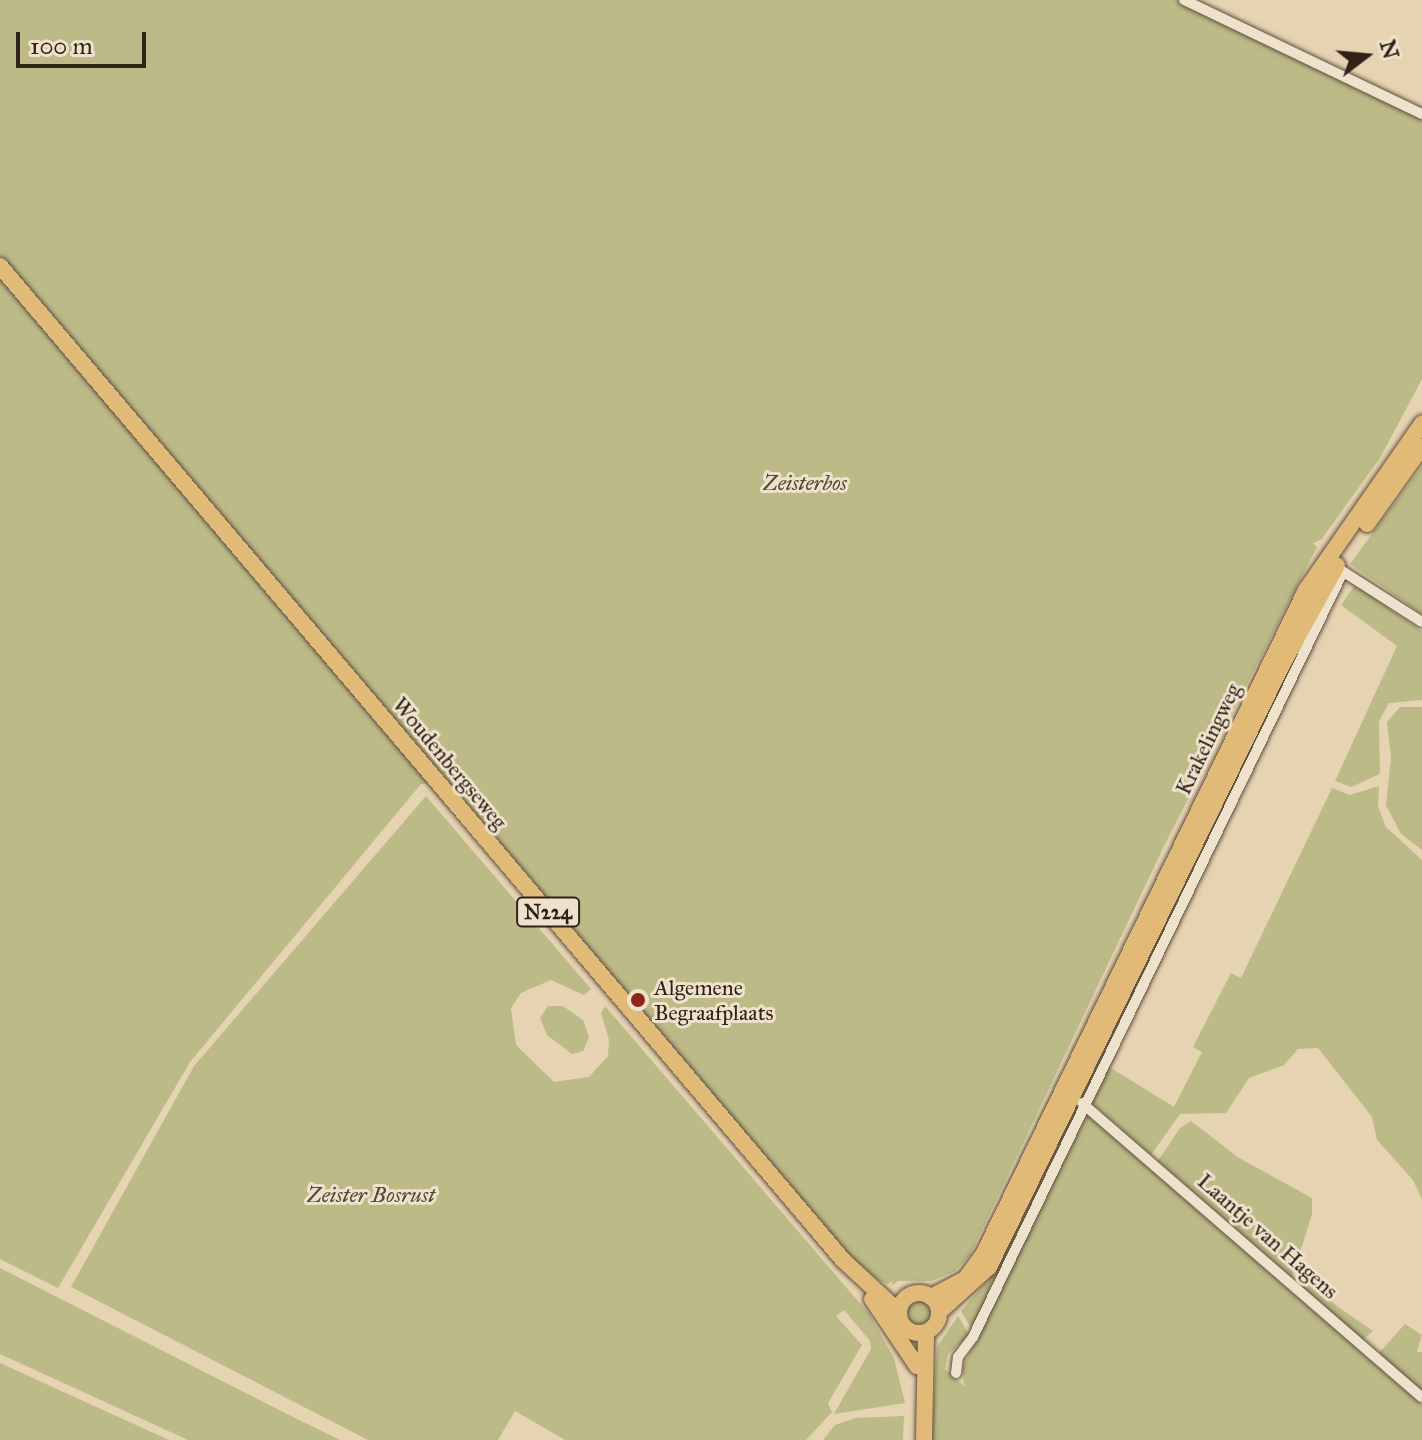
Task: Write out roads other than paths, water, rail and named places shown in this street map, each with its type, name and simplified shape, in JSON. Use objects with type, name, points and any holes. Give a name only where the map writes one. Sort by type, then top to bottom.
[{"type":"main road","name":"Woudenbergseweg","points":[[0,266],[850,1266],[899,1312]]},
{"type":"main road","name":"Krakelingweg","points":[[935,1305],[974,1285],[989,1267],[1075,1098],[1281,667],[1336,565],[1422,424]]},
{"type":"main road","name":"Krakelingweg","points":[[1336,565],[1422,447]]},
{"type":"main road","name":"Krakelingweg","points":[[935,1305],[975,1267],[1075,1098]]},
{"type":"main road","name":"N224","points":[[850,1266],[921,1365]]},
{"type":"main road","name":"Woudenbergseweg","points":[[870,1283],[908,1296]]},
{"type":"main road","points":[[921,1365],[974,1285]]},
{"type":"main road","name":"N224","points":[[908,1296],[935,1305]]},
{"type":"main road","points":[[899,1312],[908,1296]]},
{"type":"main road","points":[[922,1440],[919,1333],[935,1305]]},
{"type":"main road","name":"N224","points":[[899,1312],[919,1333]]},
{"type":"street","points":[[1184,0],[1422,114]]},
{"type":"street","points":[[1336,565],[1422,622]]},
{"type":"street","name":"Krakelingweg","points":[[956,1373],[958,1357],[973,1337],[1075,1098]]},
{"type":"street","name":"Laantje van Hagens","points":[[1075,1098],[1422,1397]]},
{"type":"place","name":"Algemene Begraafplaats","points":[[638,1000]]},
{"type":"park label","name":"Zeisterbos","points":[[805,483]]},
{"type":"park label","name":"Zeister Bosrust","points":[[371,1195]]}]
